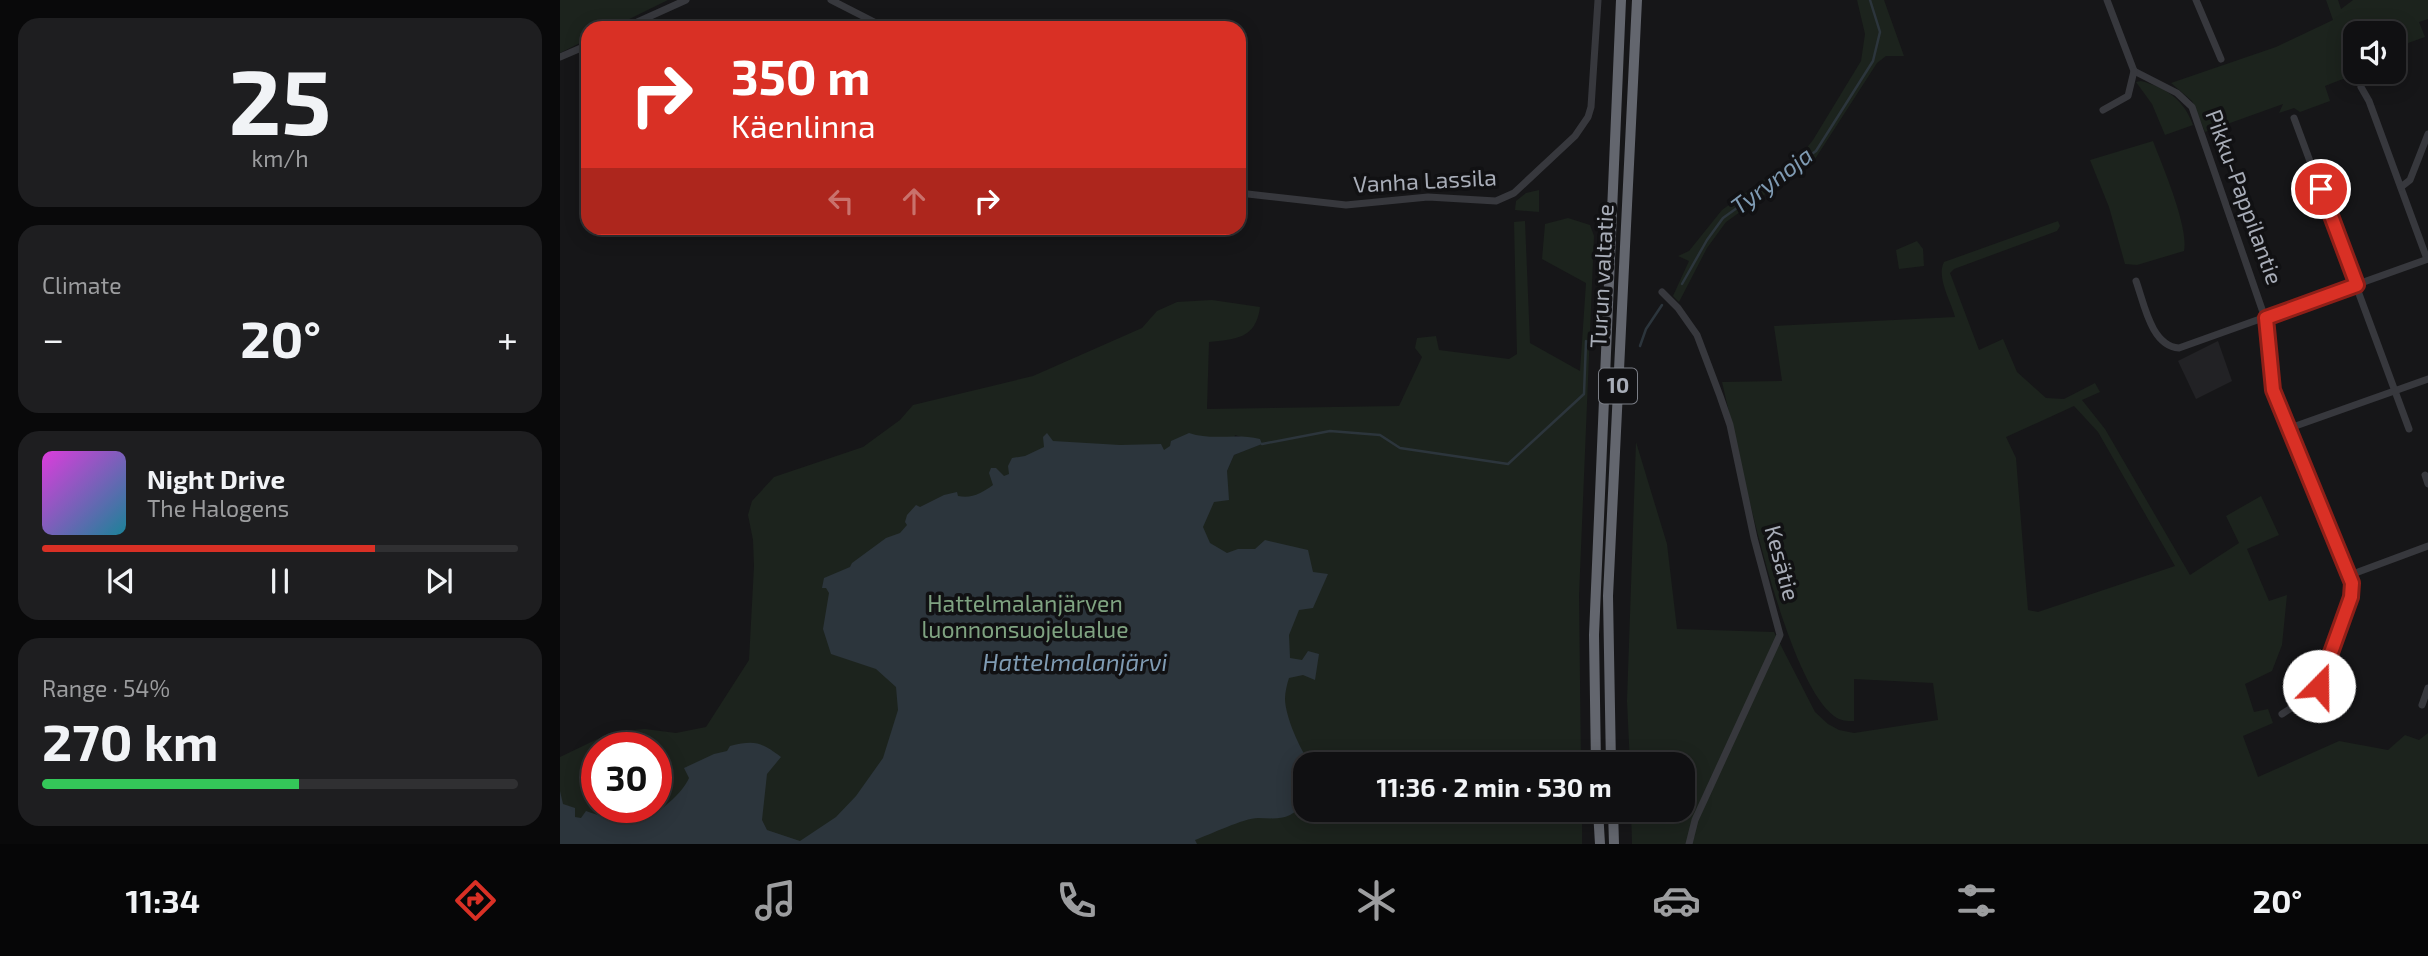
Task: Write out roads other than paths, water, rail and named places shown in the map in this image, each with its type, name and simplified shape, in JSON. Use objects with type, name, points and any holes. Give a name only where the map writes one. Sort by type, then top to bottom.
[{"type":"highway","name":"Turun valtatie","points":[[1596,752],[1595,608],[1621,0]]},
{"type":"highway","name":"Turun valtatie","points":[[1611,752],[1608,596],[1637,0]]},
{"type":"highway","points":[[1599,822],[1600,844]]},
{"type":"highway","points":[[1613,822],[1614,844]]},
{"type":"street","points":[[640,21],[686,0]]},
{"type":"street","points":[[831,0],[872,21]]},
{"type":"street","name":"Vanha Lassila","points":[[1246,194],[1346,205],[1428,197],[1487,201],[1506,197],[1525,184],[1575,136],[1588,117],[1591,107],[1598,0]]},
{"type":"street","points":[[2103,110],[2128,96],[2134,71],[2107,0]]},
{"type":"street","points":[[2196,0],[2221,59]]},
{"type":"street","points":[[560,57],[581,48]]},
{"type":"street","name":"Pikku-Pappilantie","points":[[2134,71],[2177,93],[2192,107],[2266,318],[2273,390],[2350,575]]},
{"type":"street","points":[[2136,281],[2160,340],[2170,347],[2189,345],[2427,259],[2361,87]]},
{"type":"street","points":[[2294,118],[2409,429]]},
{"type":"street","points":[[2401,187],[2410,180],[2428,134]]},
{"type":"street","name":"Kesätie","points":[[1662,292],[1678,308],[1697,335],[1730,425],[1754,538],[1780,635],[1695,820],[1689,844]]},
{"type":"street","points":[[2287,429],[2428,379]]},
{"type":"street","points":[[2425,475],[2428,484]]},
{"type":"street","points":[[2282,714],[2310,696],[2319,686],[2351,597],[2350,575],[2428,546]]},
{"type":"street","points":[[2422,705],[2428,688]]},
{"type":"water","name":"Hattelmalanjärvi","points":[[1047,433],[1053,441],[1120,445],[1161,444],[1164,450],[1170,446],[1171,441],[1189,433],[1260,439],[1262,444],[1234,455],[1227,471],[1229,500],[1214,502],[1203,527],[1210,543],[1227,553],[1238,549],[1255,549],[1265,540],[1308,550],[1313,572],[1328,574],[1313,608],[1299,610],[1289,635],[1290,658],[1302,660],[1308,651],[1319,654],[1315,680],[1303,675],[1289,678],[1285,694],[1294,734],[1303,752],[1293,752],[1293,813],[1282,818],[1252,819],[1236,824],[1195,840],[1197,844],[560,844],[560,791],[563,804],[575,808],[575,817],[581,818],[581,823],[672,823],[672,799],[689,778],[684,768],[727,751],[730,746],[746,743],[763,745],[781,757],[767,774],[762,820],[767,830],[800,841],[836,817],[856,796],[883,758],[898,710],[896,687],[876,669],[831,654],[823,629],[829,593],[826,588],[822,588],[824,578],[850,567],[886,538],[900,533],[907,525],[907,515],[916,505],[920,507],[944,495],[957,492],[958,496],[972,496],[989,488],[993,485],[989,473],[991,468],[996,468],[1004,476],[1009,474],[1008,466],[1012,458],[1025,456],[1044,447],[1043,437]]},
{"type":"waterway","name":"Tyrynoja","points":[[1682,284],[1723,218],[1816,151],[1873,61],[1880,32],[1870,0]]},
{"type":"waterway","points":[[1640,346],[1646,329],[1662,305]]},
{"type":"waterway","name":"Tyrynoja","points":[[1262,444],[1330,431],[1380,435],[1400,448],[1508,464],[1584,394],[1586,341],[1588,342]]},
{"type":"park label","name":"Hattelmalanjärven luonnonsuojelualue","points":[[1025,617]]}]
